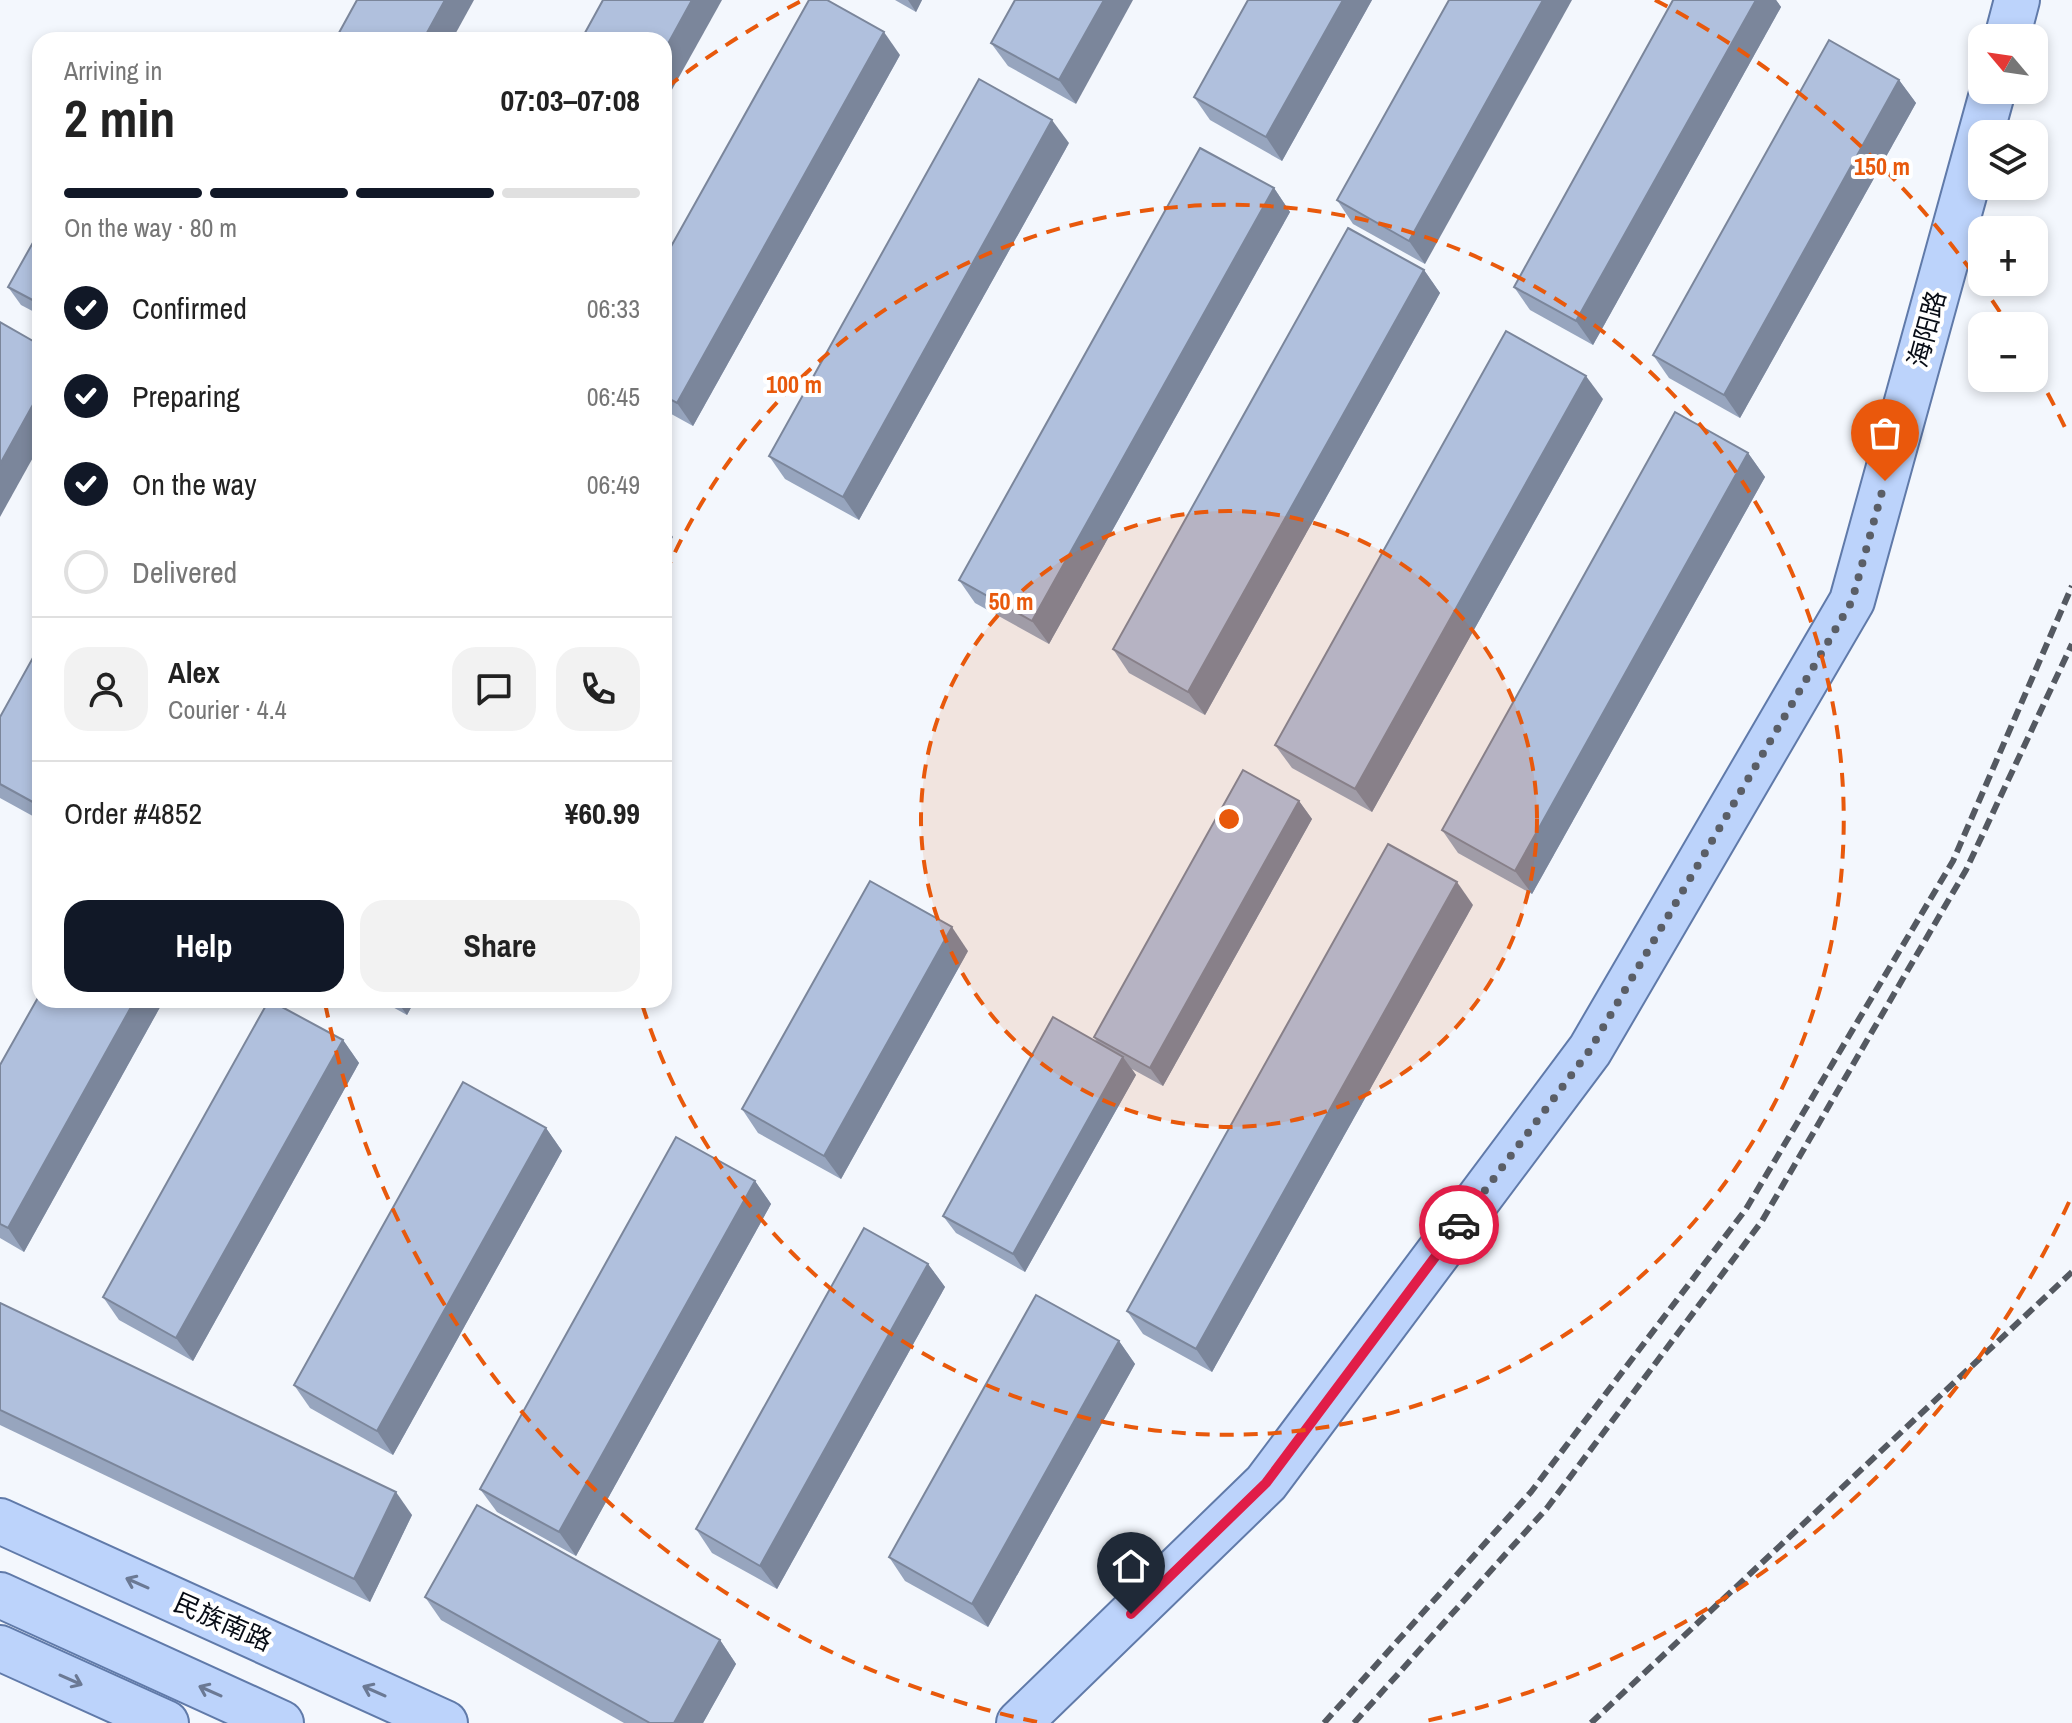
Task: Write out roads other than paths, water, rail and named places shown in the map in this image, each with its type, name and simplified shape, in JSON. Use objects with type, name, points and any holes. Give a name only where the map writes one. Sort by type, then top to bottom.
[{"type":"main road","points":[[2011,24],[2017,0]]},
{"type":"main road","name":"海阳路","points":[[1019,1723],[1266,1483],[1590,1050],[1852,601],[1989,104]]},
{"type":"main road","name":"民族南路","points":[[0,1521],[445,1723]]},
{"type":"main road","points":[[0,1595],[281,1723]]},
{"type":"main road","points":[[0,1648],[166,1723]]},
{"type":"railway","points":[[1324,1723],[1531,1492],[1746,1209],[1953,861],[2072,586]]},
{"type":"railway","points":[[1354,1723],[1547,1508],[1762,1221],[1966,870],[2072,644]]},
{"type":"railway","points":[[1591,1723],[2072,1272]]}]
